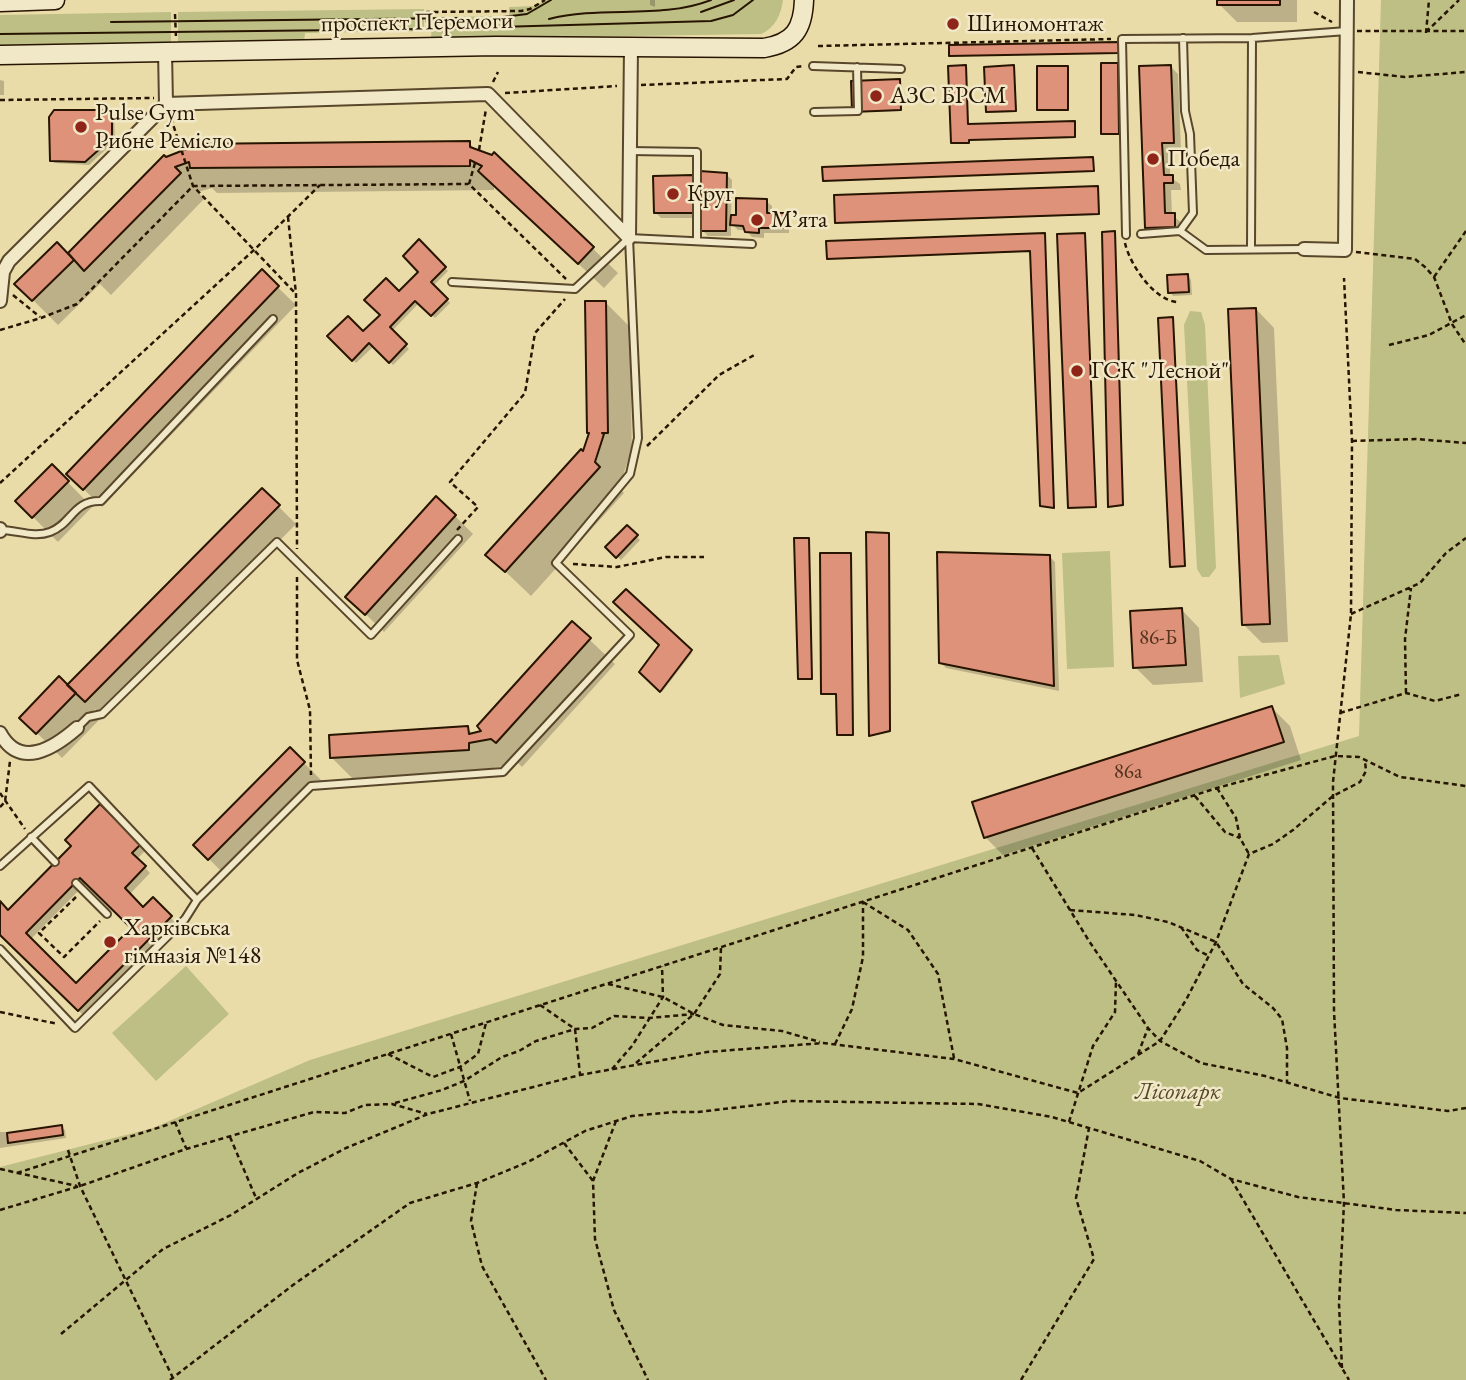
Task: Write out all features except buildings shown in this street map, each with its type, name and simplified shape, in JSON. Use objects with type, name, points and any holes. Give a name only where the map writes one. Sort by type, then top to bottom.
[{"type":"main road","points":[[0,2],[55,0]]},
{"type":"main road","name":"проспект Перемоги","points":[[0,55],[170,48],[764,48],[777,46],[799,30],[804,18],[804,0]]},
{"type":"street","points":[[1304,249],[1345,250],[1347,0]]},
{"type":"street","points":[[629,238],[631,47]]},
{"type":"street","points":[[0,301],[3,272],[9,261],[167,101],[170,48]]},
{"type":"street","points":[[167,101],[488,94],[629,238]]},
{"type":"street","points":[[0,733],[12,749],[30,754],[48,749],[77,727]]},
{"type":"lane","points":[[1126,235],[1122,39],[1252,38],[1346,31]]},
{"type":"lane","points":[[1180,232],[1193,213],[1190,134],[1185,111],[1183,38]]},
{"type":"lane","points":[[1251,248],[1252,38]]},
{"type":"lane","points":[[813,66],[901,69]]},
{"type":"lane","points":[[814,112],[858,111],[857,67]]},
{"type":"lane","points":[[629,150],[696,152],[696,241]]},
{"type":"lane","points":[[1141,234],[1180,232],[1206,250],[1304,249]]},
{"type":"lane","points":[[0,949],[75,1028],[185,919],[197,900],[311,786],[503,772],[630,635],[556,563],[630,474],[638,438],[629,238]]},
{"type":"lane","points":[[452,282],[575,289],[629,238],[752,244]]},
{"type":"lane","points":[[0,530],[38,535],[52,531],[61,526],[79,507],[89,501],[101,501],[273,319]]},
{"type":"lane","points":[[77,727],[88,717],[102,714],[277,542],[371,635],[458,539]]},
{"type":"lane","points":[[0,866],[89,786],[197,900]]},
{"type":"lane","points":[[31,837],[55,862]]},
{"type":"lane","points":[[76,883],[107,914]]},
{"type":"path","points":[[427,39],[427,12],[521,11],[545,0]]},
{"type":"path","points":[[1426,33],[1430,0]]},
{"type":"path","points":[[1426,33],[1459,0]]},
{"type":"path","points":[[170,48],[175,14]]},
{"type":"path","points":[[1346,31],[1466,31]]},
{"type":"path","points":[[818,46],[1122,39]]},
{"type":"path","points":[[479,150],[488,94],[787,79],[796,67],[813,66]]},
{"type":"path","points":[[1348,71],[1405,77],[1466,72]]},
{"type":"path","points":[[0,100],[167,101],[193,186],[296,294]]},
{"type":"path","points":[[469,184],[475,163]]},
{"type":"path","points":[[0,330],[77,304],[193,186],[469,184],[575,289],[534,333],[525,393],[450,482],[478,507],[450,538]]},
{"type":"path","points":[[0,484],[255,249],[320,185]]},
{"type":"path","points":[[288,217],[296,294],[297,660],[310,710],[311,786]]},
{"type":"path","points":[[1434,277],[1466,231]]},
{"type":"path","points":[[1126,235],[1128,257],[1138,274],[1167,301],[1177,302]]},
{"type":"path","points":[[1366,254],[1415,259],[1434,277],[1452,324],[1466,345]]},
{"type":"path","points":[[1342,1368],[1339,1304],[1344,1203],[1334,1011],[1333,796],[1351,614],[1352,441],[1345,278]]},
{"type":"path","points":[[2,286],[41,318]]},
{"type":"path","points":[[1389,345],[1429,335],[1466,316]]},
{"type":"path","points":[[632,461],[719,375],[756,354]]},
{"type":"path","points":[[1352,441],[1416,439],[1466,443]]},
{"type":"path","points":[[1351,614],[1420,583],[1446,553],[1466,538]]},
{"type":"path","points":[[556,563],[617,567],[666,557],[704,557]]},
{"type":"path","points":[[1406,693],[1405,639],[1411,587]]},
{"type":"path","points":[[1340,712],[1406,693],[1436,701],[1462,694]]},
{"type":"path","points":[[0,807],[5,802],[12,749]]},
{"type":"path","points":[[17,1173],[1217,788],[1335,755],[1359,757],[1400,777],[1466,786]]},
{"type":"path","points":[[1365,761],[1366,771]]},
{"type":"path","points":[[61,1334],[163,1249],[346,1148],[428,1114],[580,1075],[707,1052],[823,1043],[954,1059],[1078,1093],[1160,1041],[1186,1000],[1216,942],[1249,854],[1273,844],[1333,796],[1360,782],[1372,765]]},
{"type":"path","points":[[1217,788],[1236,818],[1240,838],[1249,854]]},
{"type":"path","points":[[0,793],[31,837]]},
{"type":"path","points":[[1195,795],[1225,832],[1240,838]]},
{"type":"path","points":[[0,802],[5,802]]},
{"type":"path","points":[[1032,847],[1116,981],[1160,1041],[1201,1063],[1287,1082],[1340,1098],[1448,1111],[1466,1108]]},
{"type":"path","points":[[83,889],[39,933],[64,957],[107,914]]},
{"type":"path","points":[[835,1044],[852,1009],[863,957],[863,902]]},
{"type":"path","points":[[863,902],[908,930],[939,974],[954,1059]]},
{"type":"path","points":[[1070,910],[1135,915],[1181,927],[1216,942],[1243,984],[1273,1008],[1282,1019],[1287,1048],[1287,1082]]},
{"type":"path","points":[[1181,927],[1197,950],[1209,956]]},
{"type":"path","points":[[633,1065],[694,1014],[720,974],[721,947]]},
{"type":"path","points":[[612,1069],[632,1046],[663,997],[662,966]]},
{"type":"path","points":[[1069,1122],[1093,1046],[1115,1012],[1116,981]]},
{"type":"path","points":[[606,984],[663,997],[694,1014],[723,1025],[782,1031],[823,1043]]},
{"type":"path","points":[[540,1005],[575,1029],[580,1075]]},
{"type":"path","points":[[0,1012],[75,1028]]},
{"type":"path","points":[[0,1209],[80,1186],[270,1123],[314,1112],[345,1113],[366,1105],[392,1104],[442,1090],[464,1081],[502,1057],[536,1041],[575,1029],[592,1028],[614,1016],[649,1018],[681,1013],[694,1014]]},
{"type":"path","points":[[388,1054],[433,1077],[460,1067],[478,1054],[486,1023]]},
{"type":"path","points":[[1138,1054],[1148,1028]]},
{"type":"path","points":[[451,1034],[470,1102]]},
{"type":"path","points":[[68,1150],[80,1186],[172,1379],[293,1285],[410,1203],[477,1183],[528,1162],[585,1131],[632,1116],[698,1112],[790,1101],[978,1104],[1069,1122],[1200,1161],[1231,1179],[1298,1196],[1396,1210],[1466,1213]]},
{"type":"path","points":[[392,1104],[428,1114]]},
{"type":"path","points":[[616,1121],[593,1181],[595,1239],[614,1310],[648,1380]]},
{"type":"path","points":[[175,1122],[186,1149]]},
{"type":"path","points":[[1020,1380],[1094,1259],[1076,1198],[1089,1128]]},
{"type":"path","points":[[230,1137],[257,1199]]},
{"type":"path","points":[[564,1143],[593,1181]]},
{"type":"path","points":[[0,1169],[80,1186]]},
{"type":"path","points":[[1231,1179],[1349,1380]]},
{"type":"path","points":[[477,1183],[471,1222],[482,1266],[546,1380]]},
{"type":"green space","points":[[546,0],[783,0],[776,20],[761,34],[431,39],[432,17],[509,16],[509,7],[535,6]]},
{"type":"green space","name":"Лісопарк","points":[[1381,0],[1466,0],[1466,1380],[0,1380],[0,1167],[153,1128],[310,1060],[1359,736]]},
{"type":"green space","points":[[424,9],[424,31],[305,33],[304,42],[178,42],[178,12]]},
{"type":"green space","points":[[171,12],[171,44],[0,47],[0,15]]},
{"type":"green space","points":[[1190,311],[1201,312],[1205,325],[1216,568],[1209,577],[1202,577],[1197,569],[1184,325]]},
{"type":"green space","points":[[1110,551],[1114,667],[1067,669],[1062,553]]},
{"type":"green space","points":[[1279,655],[1285,684],[1240,698],[1238,656]]},
{"type":"green space","points":[[186,966],[229,1014],[156,1081],[112,1033]]},
{"type":"tram line","points":[[503,17],[527,14],[551,0]]},
{"type":"tram line","points":[[549,19],[590,13],[672,9],[711,0]]},
{"type":"tram line","points":[[701,12],[734,0]]},
{"type":"tram line","points":[[0,34],[427,29],[711,21],[733,15],[753,0]]},
{"type":"tram line","points":[[111,22],[457,18]]},
{"type":"place","name":"Шиномонтаж","points":[[953,24]]},
{"type":"place","name":"АЗС БРСМ","points":[[876,96]]},
{"type":"place","name":"Pulse Gym Рибне Ремісло","points":[[81,127]]},
{"type":"place","name":"Победа","points":[[1153,159]]},
{"type":"place","name":"Круг","points":[[673,194]]},
{"type":"place","name":"Мʼята","points":[[757,220]]},
{"type":"place","name":"ГСК \"Лесной\"","points":[[1077,371]]},
{"type":"place","name":"Харківська гімназія №148","points":[[110,942]]}]
